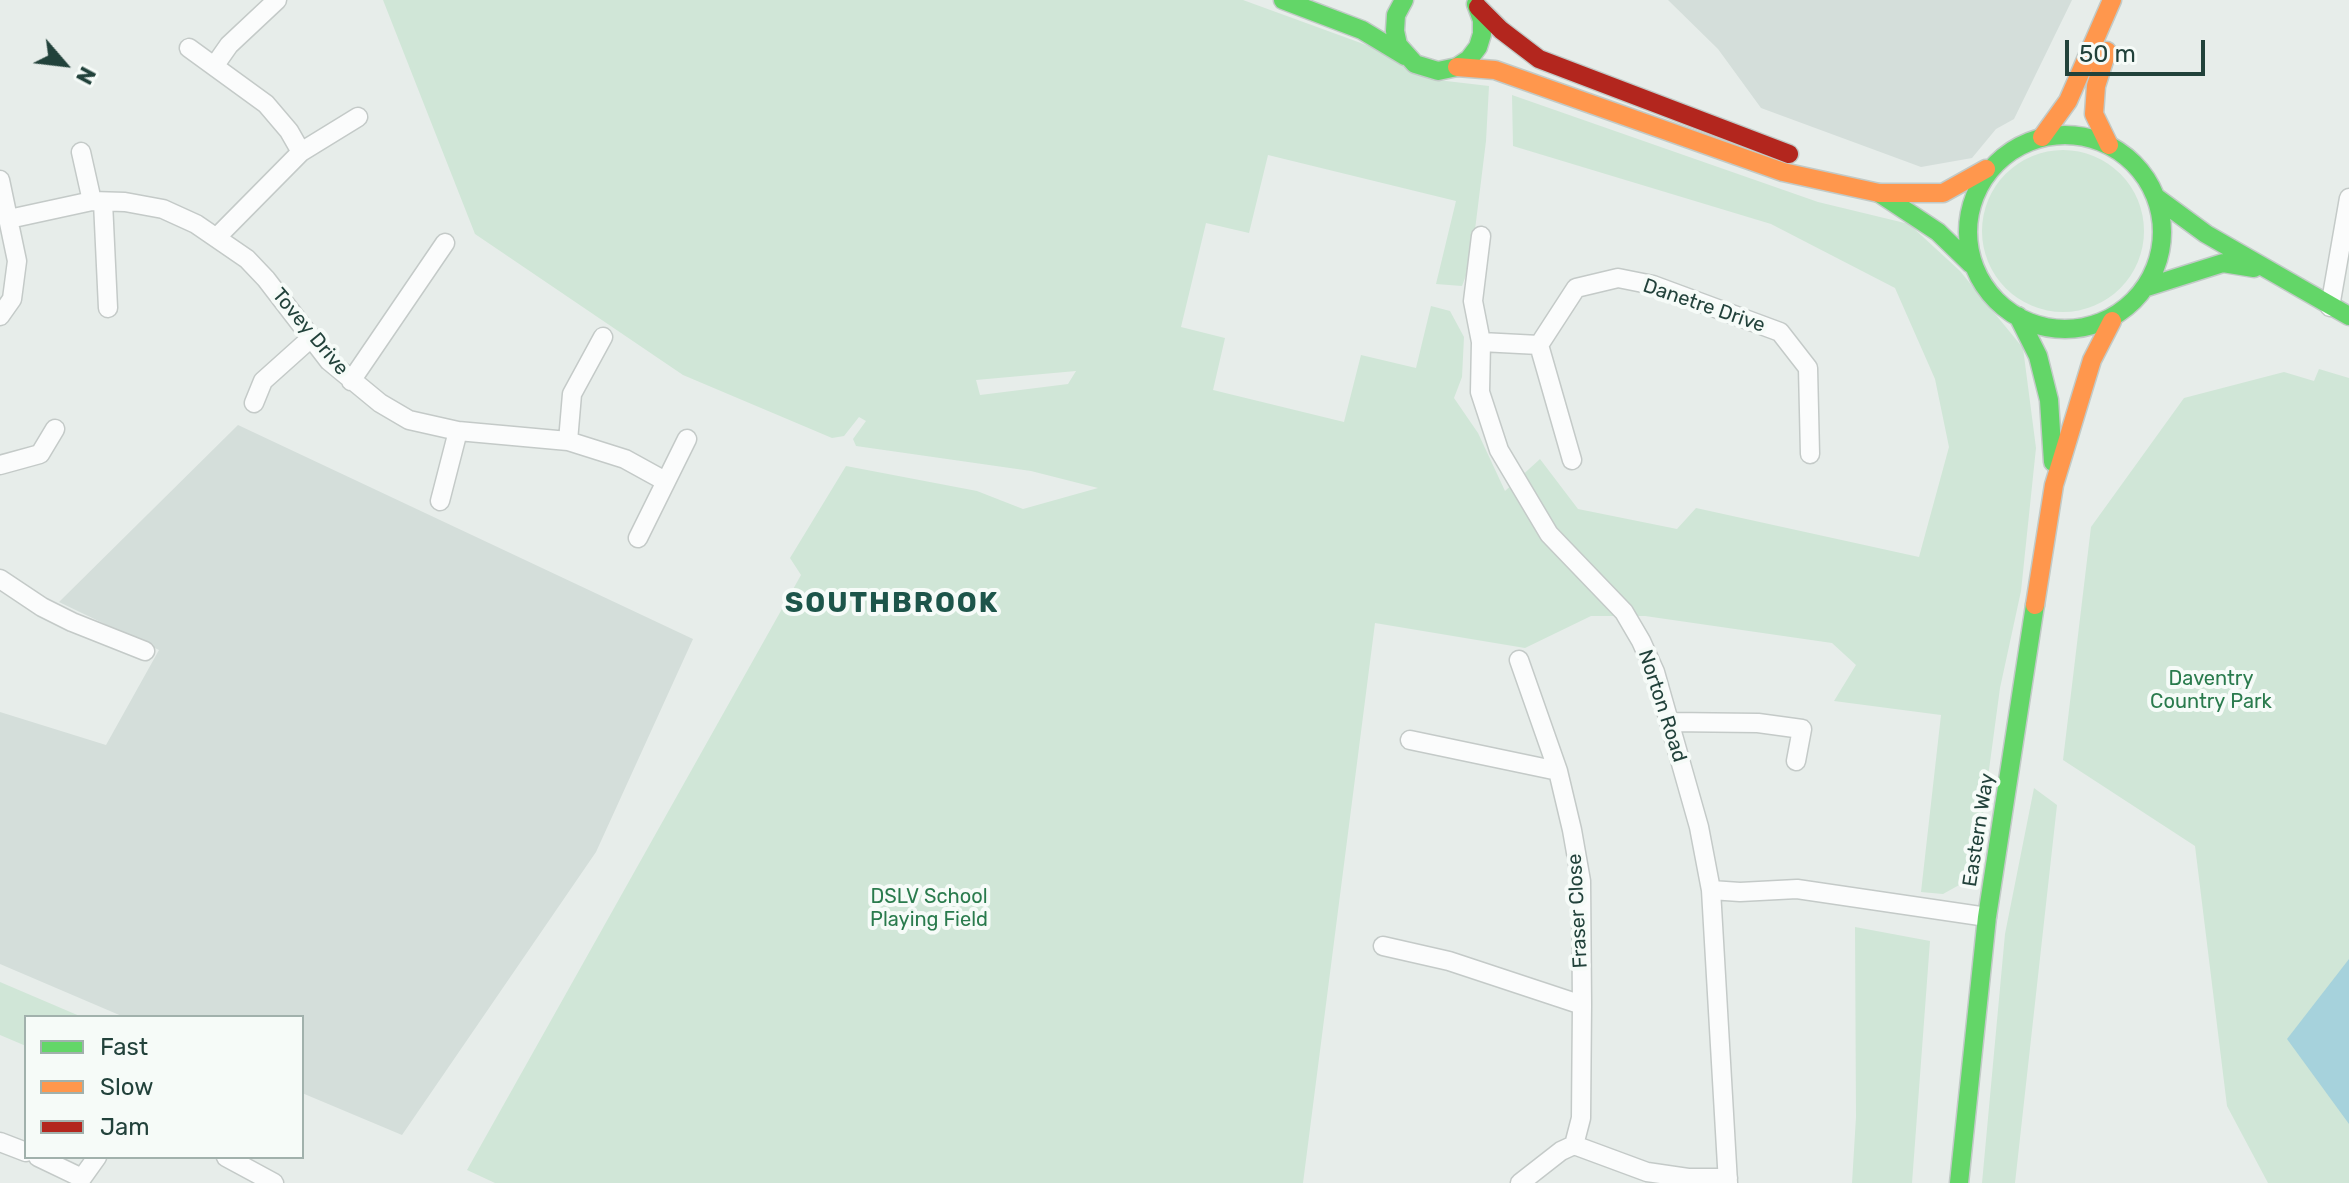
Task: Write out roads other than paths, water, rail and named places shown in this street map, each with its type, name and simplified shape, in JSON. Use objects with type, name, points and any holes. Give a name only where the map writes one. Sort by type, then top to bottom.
[{"type":"main road","points":[[1283,0],[1362,30],[1426,69],[1438,71],[1457,67],[1495,70],[1783,172],[1879,193],[1943,193],[1990,166],[2004,154],[2042,137],[2078,137],[2109,145]]},
{"type":"main road","points":[[1404,0],[1396,15],[1395,31],[1398,45],[1405,56]]},
{"type":"main road","points":[[2042,137],[2068,101],[2112,0]]},
{"type":"main road","points":[[2120,0],[2096,86],[2094,114],[2109,145],[2135,168],[2157,198],[2206,234],[2349,316]]},
{"type":"main road","points":[[1457,67],[1469,59],[1478,47],[1482,34],[1476,4]]},
{"type":"main road","points":[[1476,4],[1501,30],[1539,59],[1790,155],[1841,183]]},
{"type":"main road","points":[[1971,264],[1968,225],[1972,199],[1990,166]]},
{"type":"main road","points":[[1879,193],[1938,232],[1971,264],[1994,300],[2018,316],[2048,328],[2090,328],[2112,321],[2133,305],[2147,287],[2162,246],[2157,198]]},
{"type":"main road","points":[[2147,287],[2223,263],[2267,270]]},
{"type":"main road","name":"Eastern Way","points":[[2018,316],[2038,356],[2049,400],[2054,485]]},
{"type":"main road","name":"Eastern Way","points":[[1959,1183],[1987,917],[2054,485],[2092,360],[2112,321]]},
{"type":"street","points":[[215,65],[229,45],[277,0]]},
{"type":"street","points":[[189,48],[266,104],[289,131],[301,152]]},
{"type":"street","points":[[217,237],[301,152],[358,117]]},
{"type":"street","points":[[81,152],[98,202],[108,308]]},
{"type":"street","points":[[0,180],[17,261],[12,299],[0,316]]},
{"type":"street","points":[[2330,307],[2349,198]]},
{"type":"street","name":"Tovey Drive","points":[[9,219],[98,202],[125,202],[163,209],[217,237],[247,259],[311,338],[351,381],[409,420],[458,431],[568,441],[625,459],[665,481]]},
{"type":"street","name":"Norton Road","points":[[1481,236],[1473,301],[1481,342],[1480,392],[1499,450],[1549,534],[1624,612],[1655,672],[1699,827],[1711,890],[1728,1181]]},
{"type":"street","points":[[351,381],[445,243]]},
{"type":"street","name":"Danetre Drive","points":[[1539,345],[1576,288],[1618,278],[1653,285],[1780,332],[1808,368],[1810,454]]},
{"type":"street","points":[[568,441],[572,394],[603,337]]},
{"type":"street","points":[[254,403],[263,381],[311,338]]},
{"type":"street","points":[[1481,342],[1539,345],[1572,460]]},
{"type":"street","points":[[0,465],[40,454],[55,429]]},
{"type":"street","points":[[440,501],[458,431]]},
{"type":"street","points":[[638,538],[687,439]]},
{"type":"street","points":[[0,579],[42,607],[72,622],[145,651]]},
{"type":"street","name":"Fraser Close","points":[[1519,660],[1558,771],[1581,881],[1581,1118],[1574,1145]]},
{"type":"street","points":[[1669,722],[1758,723],[1802,729],[1796,761]]},
{"type":"street","points":[[1410,740],[1558,771]]},
{"type":"street","points":[[1711,890],[1797,889],[1987,917]]},
{"type":"street","points":[[1383,946],[1462,964],[1582,1005]]},
{"type":"street","points":[[0,1142],[24,1151]]},
{"type":"street","points":[[1520,1183],[1561,1151],[1574,1145],[1647,1172],[1728,1181]]},
{"type":"street","points":[[42,1159],[84,1181],[96,1159]]},
{"type":"street","points":[[230,1159],[274,1183]]},
{"type":"water","points":[[2349,959],[2349,1124],[2287,1039]]},
{"type":"district","name":"SOUTHBROOK","points":[[892,604]]},
{"type":"park label","name":"Daventry Country Park","points":[[2211,690]]},
{"type":"park label","name":"DSLV School Playing Field","points":[[929,908]]}]
